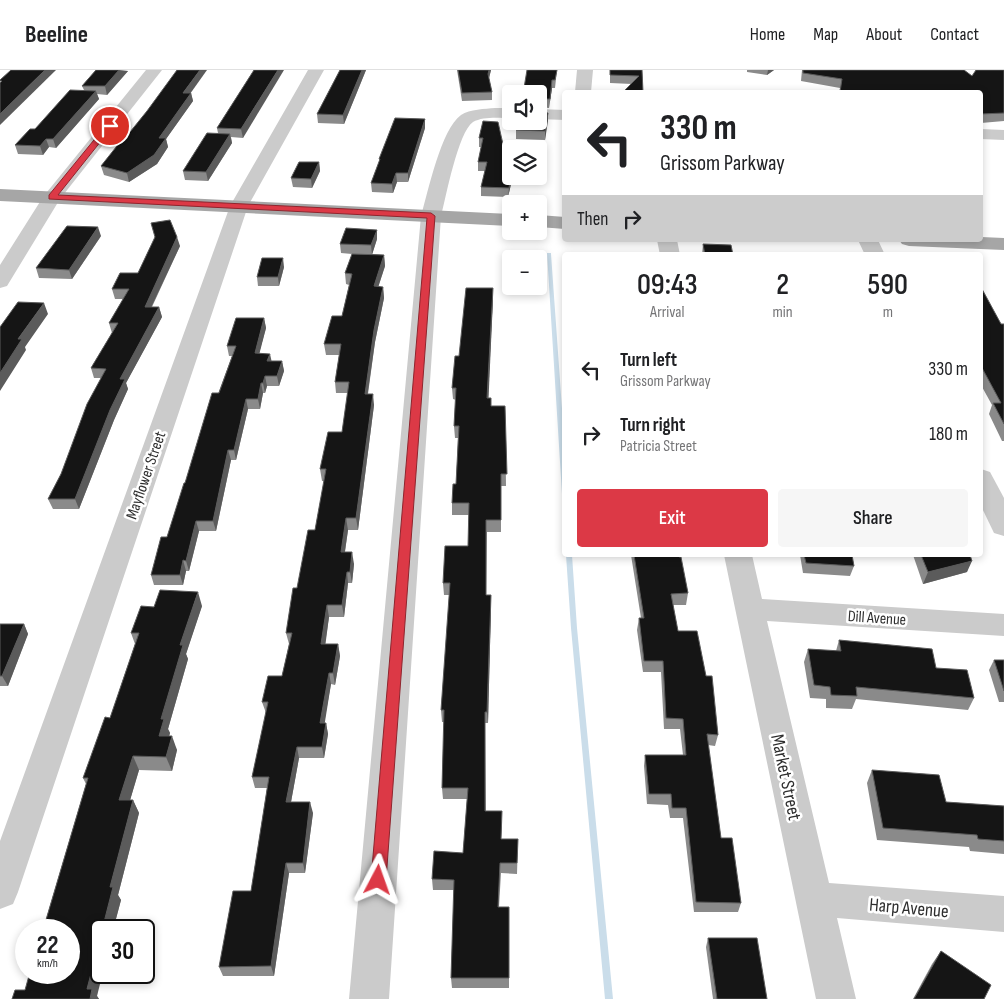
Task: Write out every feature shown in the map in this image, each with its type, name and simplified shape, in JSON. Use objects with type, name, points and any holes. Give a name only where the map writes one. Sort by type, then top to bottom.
[{"type":"main road","points":[[0,195],[502,220]]},
{"type":"main road","points":[[547,222],[562,223]]},
{"type":"main road","points":[[956,242],[1004,244]]},
{"type":"street","points":[[0,282],[52,197],[154,70]]},
{"type":"street","name":"Mayflower Street","points":[[0,892],[239,206],[316,70]]},
{"type":"street","points":[[583,90],[585,70]]},
{"type":"street","points":[[369,999],[431,216],[454,134],[467,119],[502,113]]},
{"type":"street","points":[[547,114],[562,115]]},
{"type":"street","points":[[983,134],[1004,135]]},
{"type":"street","points":[[983,482],[1004,526]]},
{"type":"street","name":"Market Street","points":[[738,557],[836,999]]},
{"type":"street","name":"Dill Avenue","points":[[751,609],[1004,626]]},
{"type":"street","name":"Harp Avenue","points":[[814,899],[1004,914]]},
{"type":"building","points":[[11,70],[45,70],[0,114],[0,83],[2,81],[0,80]]},
{"type":"building","points":[[96,70],[119,70],[105,86],[82,86]]},
{"type":"building","points":[[177,70],[200,70],[183,93],[191,93],[159,138],[166,138],[154,155],[127,173],[101,166],[147,111]]},
{"type":"building","points":[[254,70],[278,70],[241,129],[217,128]]},
{"type":"building","points":[[340,70],[362,70],[343,115],[317,114]]},
{"type":"building","points":[[458,70],[489,70],[488,74],[492,92],[462,93]]},
{"type":"building","points":[[527,70],[557,70],[555,80],[552,80],[550,99],[547,99],[547,85],[524,85]]},
{"type":"building","points":[[610,70],[642,70],[643,90],[625,90],[639,76],[610,75]]},
{"type":"building","points":[[803,70],[964,70],[972,76],[976,70],[1004,70],[1004,113],[983,114],[983,90],[840,90],[842,79],[803,73]]},
{"type":"building","points":[[70,90],[96,91],[53,139],[46,139],[40,146],[15,145],[30,129],[35,129]]},
{"type":"building","points":[[395,118],[425,119],[408,173],[396,173],[392,184],[371,183],[379,159]]},
{"type":"building","points":[[483,121],[498,122],[502,140],[502,185],[509,185],[509,188],[481,187],[487,162],[478,162],[483,138],[479,138]]},
{"type":"building","points":[[207,133],[230,134],[206,172],[183,171]]},
{"type":"building","points":[[299,162],[319,162],[311,179],[291,178]]},
{"type":"building","points":[[170,220],[177,237],[145,307],[159,307],[120,379],[125,379],[110,410],[75,499],[48,499],[61,474],[87,404],[106,369],[91,368],[118,323],[109,323],[129,289],[112,289],[120,273],[138,273],[155,237],[151,223]]},
{"type":"building","points":[[67,226],[98,227],[69,270],[36,268]]},
{"type":"building","points":[[346,228],[377,230],[371,245],[340,244]]},
{"type":"building","points":[[703,244],[731,245],[732,252],[704,252]]},
{"type":"building","points":[[352,254],[384,255],[374,286],[383,287],[374,330],[365,394],[373,394],[356,518],[346,518],[341,552],[352,552],[350,572],[347,572],[342,605],[327,605],[321,644],[338,644],[333,673],[329,673],[320,723],[326,723],[322,747],[297,747],[286,802],[310,802],[303,863],[286,863],[271,966],[219,967],[233,891],[251,891],[269,777],[252,777],[268,702],[262,702],[268,676],[282,676],[292,633],[286,633],[293,588],[297,588],[308,530],[315,530],[326,469],[320,469],[328,432],[342,432],[349,382],[335,382],[341,344],[324,344],[332,316],[342,316],[352,274],[345,273]]},
{"type":"building","points":[[262,258],[283,258],[278,277],[257,277]]},
{"type":"building","points":[[466,288],[493,288],[487,398],[491,398],[491,406],[505,406],[507,474],[501,474],[501,520],[486,520],[486,595],[491,595],[487,712],[485,712],[485,811],[502,811],[501,839],[518,839],[517,863],[500,863],[498,907],[509,907],[509,978],[451,978],[454,880],[432,879],[434,851],[463,853],[468,788],[442,788],[444,710],[441,710],[450,583],[443,583],[445,546],[468,546],[469,503],[452,503],[453,484],[456,484],[459,426],[454,426],[456,388],[452,388],[455,356],[459,356]]},
{"type":"building","points":[[983,291],[1001,324],[1004,324],[1004,424],[993,403],[1001,403],[983,370]]},
{"type":"building","points":[[18,302],[44,303],[18,339],[22,339],[0,373],[0,327]]},
{"type":"building","points":[[236,318],[264,318],[255,353],[270,354],[267,361],[282,361],[277,376],[265,376],[263,383],[261,383],[258,399],[246,399],[234,450],[228,450],[213,521],[196,521],[186,561],[183,560],[180,575],[151,575],[161,537],[167,537],[212,393],[219,393],[236,346],[227,346]]},
{"type":"building","points":[[634,557],[681,557],[688,593],[671,594],[678,631],[697,631],[706,676],[712,676],[718,735],[707,734],[721,838],[732,838],[741,903],[696,902],[686,808],[672,808],[671,794],[649,794],[645,755],[686,755],[683,719],[666,718],[663,661],[644,661],[639,618],[644,618]]},
{"type":"building","points":[[804,557],[852,557],[854,566],[806,563]]},
{"type":"building","points":[[922,557],[971,557],[972,561],[928,572]]},
{"type":"building","points":[[160,590],[198,592],[180,645],[183,645],[161,719],[164,719],[159,736],[172,736],[166,757],[133,756],[119,800],[133,800],[110,887],[113,887],[105,919],[90,919],[90,977],[87,989],[92,989],[90,999],[12,999],[15,990],[25,990],[27,984],[80,984],[80,919],[46,919],[88,778],[83,778],[105,717],[110,718],[139,633],[131,633],[141,606],[154,607]]},
{"type":"building","points":[[0,624],[24,624],[2,676],[0,676]]},
{"type":"building","points":[[839,640],[932,649],[936,668],[967,670],[974,698],[856,687],[857,696],[831,695],[830,687],[814,685],[808,649],[841,651]]},
{"type":"building","points":[[994,660],[1004,660],[1004,691]]},
{"type":"building","points":[[872,770],[939,775],[946,802],[1004,806],[1004,841],[978,839],[977,835],[883,828]]},
{"type":"building","points":[[708,938],[757,938],[767,999],[717,999]]},
{"type":"building","points":[[941,951],[991,985],[984,999],[914,999]]},
{"type":"waterway","points":[[549,254],[562,449]]},
{"type":"waterway","points":[[569,557],[574,628],[609,999]]},
{"type":"route","points":[[110,126],[52,197],[431,216],[378,880]]}]
